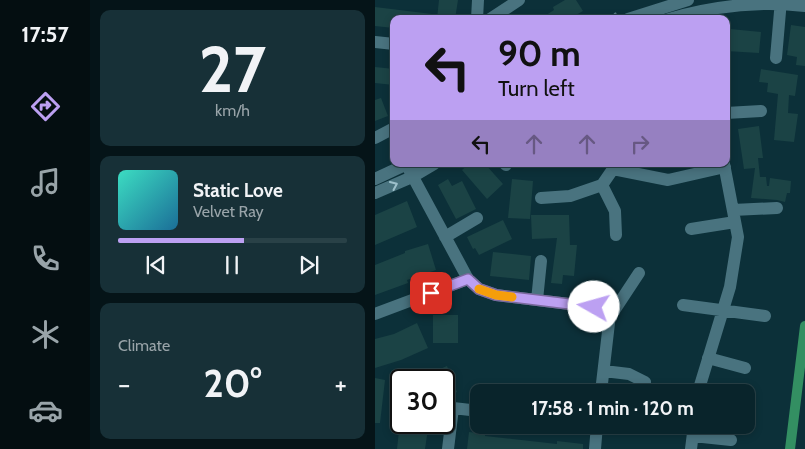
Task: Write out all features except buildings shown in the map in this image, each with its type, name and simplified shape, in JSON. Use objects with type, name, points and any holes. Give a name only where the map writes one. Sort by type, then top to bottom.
[{"type":"street","points":[[477,15],[478,0]]},
{"type":"street","points":[[495,15],[519,0]]},
{"type":"street","points":[[776,58],[781,2]]},
{"type":"street","points":[[651,15],[692,8],[781,2],[805,6]]},
{"type":"street","points":[[677,15],[692,8]]},
{"type":"street","points":[[375,42],[390,44]]},
{"type":"street","points":[[730,113],[761,111]]},
{"type":"street","points":[[375,138],[390,130]]},
{"type":"street","points":[[375,179],[400,167]]},
{"type":"street","points":[[407,167],[468,279],[479,289],[496,295],[594,307],[607,317],[609,323],[602,384]]},
{"type":"street","points":[[375,193],[412,177],[429,167]]},
{"type":"street","points":[[541,198],[570,196],[602,184],[613,167],[669,180],[717,167]]},
{"type":"street","points":[[700,384],[730,286],[738,237],[724,167]]},
{"type":"street","points":[[602,184],[615,211],[615,235]]},
{"type":"street","points":[[691,229],[734,216],[777,208]]},
{"type":"street","points":[[445,237],[477,218]]},
{"type":"street","points":[[537,300],[541,262]]},
{"type":"street","points":[[607,317],[639,273]]},
{"type":"street","points":[[375,314],[468,279]]},
{"type":"street","points":[[683,306],[765,316]]},
{"type":"street","points":[[708,358],[745,368]]},
{"type":"street","points":[[604,371],[629,374],[645,382]]},
{"type":"street","points":[[448,449],[453,408],[470,410]]},
{"type":"street","points":[[595,449],[596,434]]},
{"type":"street","points":[[691,449],[693,434]]},
{"type":"street","points":[[708,434],[731,440]]},
{"type":"waterway","points":[[790,449],[805,326]]},
{"type":"slow traffic","points":[[479,289],[496,295],[512,297]]},
{"type":"route","points":[[431,293],[468,279],[479,289],[496,295],[594,307]]}]
